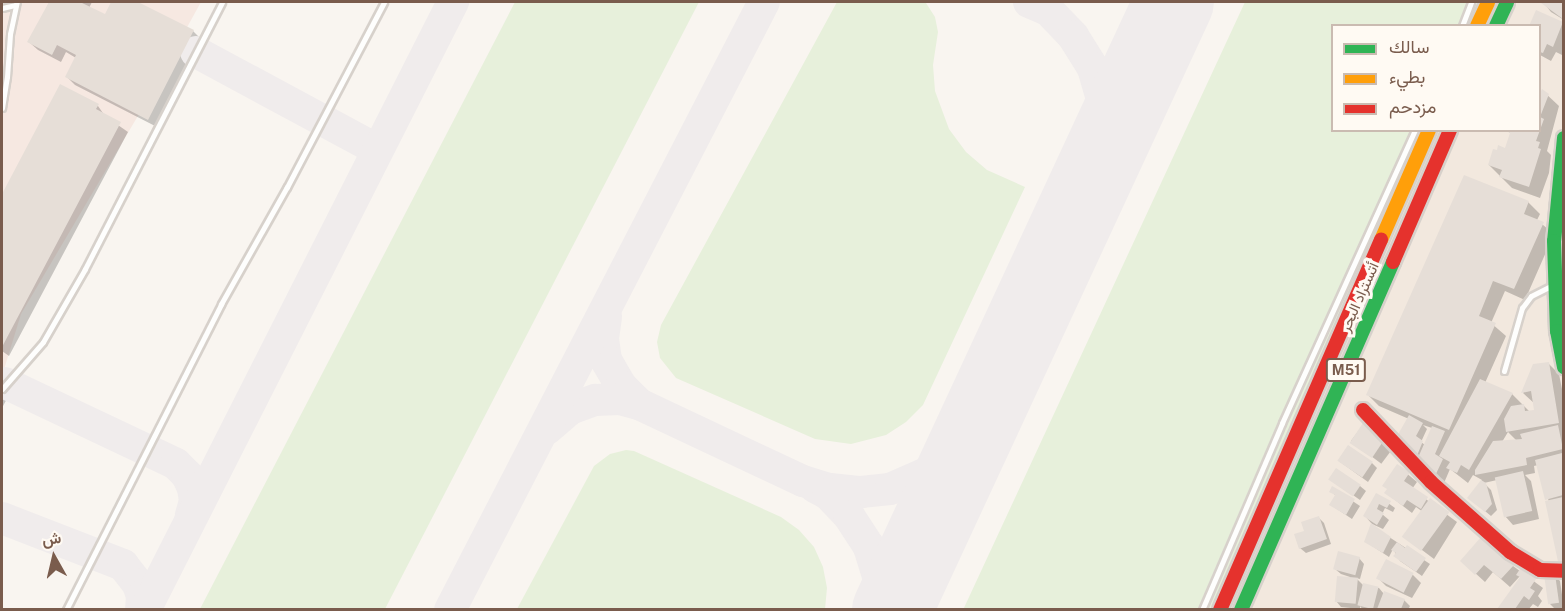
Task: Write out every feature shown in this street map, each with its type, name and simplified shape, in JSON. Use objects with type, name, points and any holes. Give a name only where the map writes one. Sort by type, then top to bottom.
[{"type":"main road","points":[[1478,24],[1488,2]]},
{"type":"main road","points":[[1497,24],[1507,2]]},
{"type":"main road","name":"أتستراد البحر","points":[[1220,609],[1428,132]]},
{"type":"main road","name":"أتستراد البحر","points":[[1241,609],[1449,132]]},
{"type":"main road","points":[[1563,138],[1554,241],[1557,331],[1563,367]]},
{"type":"main road","points":[[1363,410],[1431,482],[1510,552],[1540,570],[1563,571]]},
{"type":"lane","points":[[2,390],[43,342],[85,269],[222,2]]},
{"type":"lane","points":[[66,609],[221,304],[287,187],[384,2]]},
{"type":"lane","points":[[1463,24],[1471,2]]},
{"type":"lane","points":[[2,8],[16,3]]},
{"type":"lane","points":[[2,108],[10,34],[16,3]]},
{"type":"lane","points":[[2,57],[8,64]]},
{"type":"lane","points":[[1202,609],[1282,423],[1414,132]]},
{"type":"lane","points":[[1504,371],[1522,308],[1531,296],[1555,284]]},
{"type":"shaded area","points":[[2,2],[201,2],[142,109],[21,314],[2,376]]},
{"type":"shaded area","points":[[1478,2],[1563,2],[1563,609],[1210,610],[1421,132],[1541,132],[1541,24],[1469,24]]},
{"type":"green space","points":[[515,2],[699,2],[385,609],[200,609]]},
{"type":"green space","points":[[837,2],[926,3],[935,17],[938,32],[933,65],[935,91],[949,129],[966,152],[987,170],[1025,187],[923,405],[906,422],[886,435],[851,444],[815,439],[676,378],[660,358],[657,342],[661,325]]},
{"type":"green space","points":[[1245,2],[1488,2],[1478,24],[1331,24],[1331,132],[1428,132],[1215,609],[963,610]]},
{"type":"green space","points":[[626,450],[634,451],[781,517],[799,530],[814,547],[823,567],[827,588],[825,609],[517,609],[594,466],[610,454]]},
{"type":"building","points":[[49,2],[80,2],[105,14],[111,2],[138,2],[194,30],[148,120],[65,77],[76,55],[57,45],[52,55],[27,42]]},
{"type":"building","points":[[1563,2],[1563,19],[1541,3]]},
{"type":"building","points":[[1536,10],[1563,22],[1553,47],[1547,44],[1543,53],[1541,52],[1541,24],[1530,24]]},
{"type":"building","points":[[60,84],[99,104],[96,109],[121,122],[2,347],[2,194]]},
{"type":"building","points":[[1542,89],[1549,94],[1541,114]]},
{"type":"building","points":[[1508,132],[1539,132],[1536,141],[1540,142],[1538,148],[1541,149],[1529,187],[1499,177],[1502,170],[1488,165],[1493,149],[1497,150],[1498,145],[1505,148],[1510,133]]},
{"type":"building","points":[[1464,175],[1529,201],[1524,214],[1544,222],[1514,289],[1493,281],[1479,316],[1496,323],[1449,430],[1366,395]]},
{"type":"building","points":[[1549,362],[1559,423],[1506,432],[1504,419],[1511,406],[1524,404],[1525,411],[1534,410],[1531,391],[1521,393],[1533,364]]},
{"type":"building","points":[[1480,379],[1513,393],[1469,470],[1461,465],[1457,473],[1446,468],[1450,462],[1439,456]]},
{"type":"building","points":[[1409,415],[1423,423],[1416,436],[1423,441],[1416,458],[1396,438]]},
{"type":"building","points":[[1363,423],[1385,438],[1372,458],[1350,443]]},
{"type":"building","points":[[1558,425],[1563,449],[1526,458],[1527,465],[1475,475],[1475,470],[1493,441],[1522,439],[1520,434]]},
{"type":"building","points":[[1432,426],[1445,431],[1435,454],[1443,459],[1435,476],[1417,460]]},
{"type":"building","points":[[1348,445],[1373,462],[1362,478],[1337,461]]},
{"type":"building","points":[[1562,453],[1563,495],[1545,500],[1535,460]]},
{"type":"building","points":[[1397,464],[1410,472],[1404,481],[1428,497],[1421,509],[1407,500],[1403,506],[1384,493],[1387,489],[1382,486]]},
{"type":"building","points":[[1336,468],[1361,485],[1353,496],[1328,480]]},
{"type":"building","points":[[1523,471],[1532,511],[1504,517],[1495,478]]},
{"type":"building","points":[[1481,480],[1486,483],[1492,504],[1485,512],[1467,498]]},
{"type":"building","points":[[1332,486],[1355,499],[1346,515],[1329,505],[1335,495],[1329,492]]},
{"type":"building","points":[[1376,493],[1391,501],[1387,508],[1379,504],[1377,509],[1384,513],[1377,525],[1363,516]]},
{"type":"building","points":[[1563,497],[1563,570],[1560,571],[1545,501]]},
{"type":"building","points":[[1430,498],[1449,512],[1421,551],[1402,537]]},
{"type":"building","points":[[1319,516],[1327,539],[1299,549],[1294,534],[1304,531],[1301,522]]},
{"type":"building","points":[[1371,523],[1391,537],[1383,553],[1364,542]]},
{"type":"building","points":[[1481,537],[1514,565],[1501,579],[1484,565],[1475,575],[1460,561]]},
{"type":"building","points":[[1397,542],[1405,548],[1407,545],[1426,558],[1416,572],[1393,556],[1396,553],[1391,550]]},
{"type":"building","points":[[1338,551],[1360,557],[1355,575],[1333,569]]},
{"type":"building","points":[[1386,559],[1414,573],[1404,593],[1376,579]]},
{"type":"building","points":[[1520,569],[1536,579],[1530,588],[1535,591],[1529,600],[1524,596],[1515,609],[1497,609],[1520,577],[1516,575]]},
{"type":"building","points":[[1555,574],[1559,603],[1548,604],[1544,576]]},
{"type":"building","points":[[1337,576],[1358,578],[1356,604],[1335,602]]},
{"type":"building","points":[[1363,583],[1379,587],[1373,609],[1357,605]]},
{"type":"building","points":[[1384,591],[1405,599],[1401,609],[1377,609]]},
{"type":"taxiway","points":[[145,610],[453,2]]},
{"type":"taxiway","points":[[450,610],[764,2]]},
{"type":"taxiway","points":[[1029,2],[1048,10],[1073,36],[1093,68],[1103,102],[1103,156]]},
{"type":"taxiway","points":[[196,52],[376,149]]},
{"type":"taxiway","points":[[606,317],[603,339],[606,360],[621,386],[639,404],[803,481],[830,489],[861,492],[890,489],[931,471],[963,445],[992,394]]},
{"type":"taxiway","points":[[5,383],[176,464],[187,475],[193,488],[195,501],[191,515]]},
{"type":"taxiway","points":[[547,429],[570,409],[595,400],[620,399],[639,404]]},
{"type":"taxiway","points":[[815,487],[828,494],[849,516],[869,547],[878,576],[880,610]]},
{"type":"taxiway","points":[[2,518],[123,565],[138,584],[142,596],[141,610]]},
{"type":"runway","points":[[892,610],[1174,2]]},
{"type":"traffic: fast","points":[[1497,24],[1507,2]]},
{"type":"traffic: fast","points":[[1564,138],[1554,241],[1557,331],[1564,367]]},
{"type":"traffic: fast","points":[[1241,610],[1393,262]]},
{"type":"traffic: slow","points":[[1478,24],[1488,2]]},
{"type":"traffic: slow","points":[[1381,240],[1428,132]]},
{"type":"traffic: jam","points":[[1393,262],[1449,132]]},
{"type":"traffic: jam","points":[[1220,610],[1381,240]]},
{"type":"traffic: jam","points":[[1363,410],[1431,482],[1510,552],[1540,570],[1564,571]]}]
